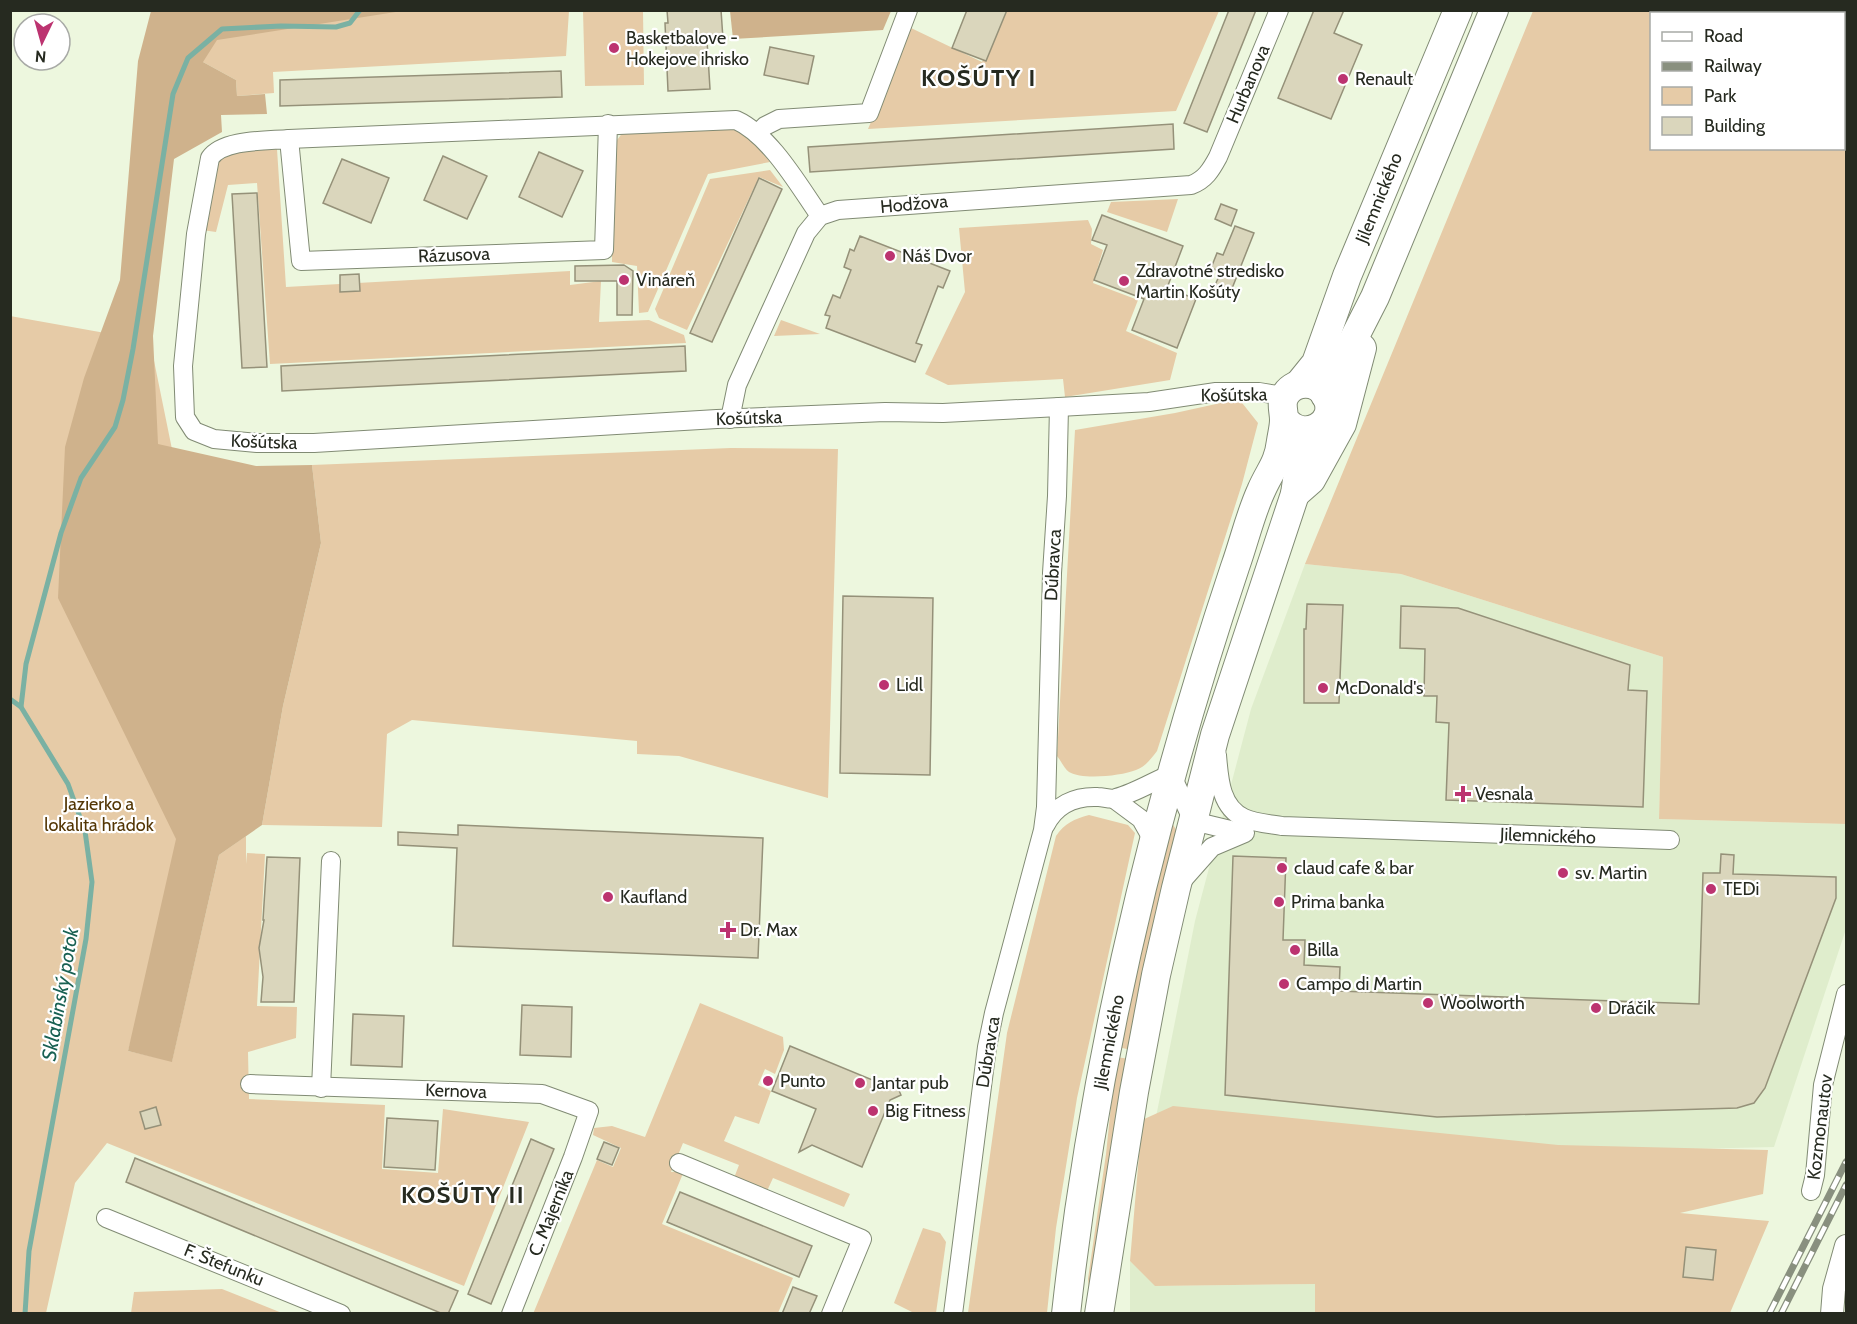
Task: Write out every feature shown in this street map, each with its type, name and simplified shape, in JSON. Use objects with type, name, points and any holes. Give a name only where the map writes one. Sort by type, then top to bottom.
[{"type":"main road","name":"Jilemnického","points":[[1066,1314],[1076,1226],[1093,1121],[1123,972],[1171,774],[1196,688],[1261,490],[1279,459],[1289,399],[1316,363],[1347,276],[1458,10]]},
{"type":"main road","name":"Jilemnického","points":[[1099,1314],[1134,1092],[1156,975],[1215,735],[1295,494],[1300,459],[1312,430],[1321,425],[1327,417],[1329,404],[1326,395],[1375,297],[1494,10]]},
{"type":"main road","name":"Jilemnického","points":[[1295,494],[1311,480],[1342,424],[1375,297]]},
{"type":"main road","points":[[1312,430],[1299,430],[1288,423],[1289,399],[1315,386],[1326,395]]},
{"type":"street","points":[[757,134],[765,126],[779,119],[869,113],[908,10]]},
{"type":"street","name":"Hurbanova","points":[[1218,157],[1279,10]]},
{"type":"street","points":[[289,139],[736,120],[747,125],[777,157],[820,216],[806,233],[750,353],[736,386],[730,419]]},
{"type":"street","name":"Rázusova","points":[[289,139],[301,261],[604,250],[608,124]]},
{"type":"street","name":"Košútska","points":[[289,139],[227,145],[215,151],[210,158],[196,234],[183,366],[185,417],[188,424],[199,435],[214,439],[257,443],[314,443],[730,419],[1059,408],[1149,402],[1216,392],[1259,392],[1289,399]]},
{"type":"street","name":"Hodžova","points":[[820,216],[838,210],[931,202],[1191,185],[1199,183],[1206,176],[1218,157]]},
{"type":"street","name":"Dúbravca","points":[[953,1314],[992,1024],[1043,830],[1046,807],[1059,408]]},
{"type":"street","name":"Jilemnického","points":[[1215,735],[1220,788],[1233,809],[1244,818],[1282,826],[1670,840]]},
{"type":"street","points":[[1171,774],[1193,821]]},
{"type":"street","name":"Dúbravca","points":[[1043,830],[1049,816],[1059,806],[1094,797],[1114,799],[1171,774]]},
{"type":"street","points":[[1114,799],[1141,819],[1154,842]]},
{"type":"street","name":"Jilemnického","points":[[1193,821],[1243,833]]},
{"type":"street","name":"Jilemnického","points":[[1176,888],[1212,847],[1243,833],[1282,826]]},
{"type":"street","points":[[321,1088],[331,861]]},
{"type":"street","name":"Kozmonautov","points":[[1811,1191],[1815,1175],[1823,1085],[1846,994]]},
{"type":"street","name":"Kernova","points":[[250,1084],[542,1094],[589,1111]]},
{"type":"street","name":"C. Majerníka","points":[[510,1314],[589,1111]]},
{"type":"street","points":[[679,1163],[862,1239],[831,1314]]},
{"type":"street","name":"F. Štefunku","points":[[106,1218],[341,1314]]},
{"type":"street","points":[[1832,1314],[1834,1289],[1846,1246]]},
{"type":"shaded area","points":[[730,10],[891,11],[883,30],[733,39]]},
{"type":"shaded area","points":[[151,11],[402,11],[217,40],[203,62],[236,80],[237,96],[265,94],[267,114],[221,115],[222,132],[174,159],[153,336],[158,444],[256,466],[312,465],[321,543],[283,706],[262,825],[219,855],[172,1062],[128,1051],[176,839],[58,598],[65,447],[84,378],[120,280],[138,61]]},
{"type":"shaded area","name":"Campo di Martin","points":[[1305,564],[1401,574],[1663,657],[1659,819],[1846,824],[1846,929],[1774,1147],[1359,1157],[1154,1127],[1195,921],[1251,709]]},
{"type":"shaded area","points":[[1130,1261],[1156,1286],[1315,1284],[1315,1313],[1130,1313]]},
{"type":"green space","points":[[195,11],[569,11],[566,56],[273,72],[274,93],[237,96],[236,80],[203,62]]},
{"type":"green space","name":"Basketbalove - Hokejove ihrisko","points":[[583,11],[643,11],[644,85],[585,86]]},
{"type":"green space","points":[[1007,11],[1219,11],[1176,111],[868,129],[911,28],[982,62]]},
{"type":"green space","points":[[1533,11],[1846,11],[1846,824],[1659,819],[1663,657],[1401,574],[1305,564]]},
{"type":"green space","points":[[725,126],[744,130],[770,162],[708,174],[648,312],[639,313],[637,266],[612,262],[612,147],[623,132]]},
{"type":"green space","points":[[277,149],[286,287],[570,271],[570,285],[601,281],[599,322],[649,320],[684,335],[686,343],[270,364],[257,183],[228,185],[216,232],[202,230],[212,161],[223,153]]},
{"type":"green space","points":[[770,170],[783,187],[759,177],[687,330],[659,318],[655,309],[710,179]]},
{"type":"green space","points":[[1178,199],[1167,232],[1107,212],[1111,202]]},
{"type":"green space","points":[[1088,220],[1092,229],[1091,244],[1103,250],[1093,283],[1138,300],[1126,331],[1177,353],[1170,380],[1065,397],[1063,379],[948,385],[925,374],[965,292],[959,228]]},
{"type":"green space","name":"Jazierko a lokalita hrádok","points":[[10,316],[150,341],[187,523],[188,844],[128,1051],[172,1061],[219,855],[246,836],[246,864],[247,853],[265,854],[257,1006],[297,1007],[296,1038],[248,1052],[249,1099],[385,1105],[382,1169],[438,1173],[443,1109],[529,1122],[464,1286],[107,1143],[75,1183],[46,1313],[11,1313]]},
{"type":"green space","points":[[781,320],[820,334],[774,336]]},
{"type":"green space","points":[[1239,399],[1258,423],[1242,484],[1157,751],[1145,765],[1129,772],[1083,776],[1069,772],[1057,756],[1075,430],[1175,413]]},
{"type":"green space","points":[[731,448],[838,449],[828,798],[679,756],[637,754],[637,741],[412,720],[387,734],[382,827],[262,825],[283,706],[321,543],[312,465]]},
{"type":"green space","points":[[1089,815],[1128,825],[1135,833],[1077,1098],[1056,1228],[1047,1313],[968,1313],[1007,1033],[1056,836],[1070,822]]},
{"type":"green space","points":[[1172,823],[1180,836],[1131,1050],[1118,1047]]},
{"type":"green space","points":[[700,1003],[783,1037],[784,1050],[775,1074],[765,1069],[758,1085],[771,1091],[759,1124],[735,1116],[724,1141],[850,1194],[844,1207],[773,1178],[767,1191],[734,1178],[739,1165],[683,1143],[671,1172],[684,1171],[662,1224],[793,1278],[778,1313],[533,1314],[597,1160],[613,1167],[621,1148],[593,1135],[594,1128],[612,1126],[645,1137]]},
{"type":"green space","points":[[1116,1057],[1130,1059],[1089,1289],[1088,1279],[1106,1154]]},
{"type":"green space","points":[[1173,1106],[1558,1145],[1768,1150],[1763,1194],[1680,1213],[1769,1221],[1730,1313],[1315,1313],[1315,1284],[1155,1286],[1130,1261],[1142,1120]]},
{"type":"green space","points":[[923,1228],[940,1233],[946,1242],[936,1313],[914,1313],[894,1303]]},
{"type":"green space","points":[[222,1289],[282,1313],[131,1313],[134,1292]]},
{"type":"building","points":[[667,10],[721,10],[723,39],[707,40],[710,89],[668,91],[665,23],[668,23]]},
{"type":"building","points":[[967,10],[1007,10],[986,61],[952,48]]},
{"type":"building","points":[[1229,10],[1256,10],[1207,132],[1184,123]]},
{"type":"building","points":[[1314,10],[1344,10],[1334,33],[1362,45],[1331,119],[1278,98]]},
{"type":"building","points":[[770,47],[814,56],[808,84],[764,75]]},
{"type":"building","points":[[561,71],[562,97],[280,106],[280,80]]},
{"type":"building","points":[[1173,124],[1174,149],[810,172],[808,147]]},
{"type":"building","points":[[539,152],[583,171],[562,217],[519,197]]},
{"type":"building","points":[[443,156],[487,176],[467,219],[424,200]]},
{"type":"building","points":[[342,159],[389,178],[371,223],[323,203]]},
{"type":"building","points":[[759,178],[782,189],[712,342],[690,333]]},
{"type":"building","points":[[257,193],[267,367],[242,368],[232,194]]},
{"type":"building","points":[[1221,204],[1237,210],[1231,226],[1215,219]]},
{"type":"building","name":"Zdravotné stredisko Martin Košúty","points":[[1102,215],[1183,246],[1167,288],[1196,299],[1177,348],[1132,330],[1144,299],[1094,280],[1107,245],[1092,240]]},
{"type":"building","points":[[1235,226],[1254,233],[1231,291],[1215,285],[1221,272],[1211,268],[1217,253],[1223,255]]},
{"type":"building","points":[[860,236],[950,271],[943,288],[938,286],[916,343],[922,345],[915,362],[826,328],[830,316],[825,315],[833,295],[840,298],[851,270],[844,267],[850,249],[854,251]]},
{"type":"building","points":[[624,265],[633,271],[632,315],[617,315],[617,281],[575,281],[575,266]]},
{"type":"building","points":[[359,274],[360,291],[340,292],[340,275]]},
{"type":"building","points":[[685,346],[686,371],[282,391],[281,366]]},
{"type":"building","points":[[843,596],[933,598],[930,775],[840,773]]},
{"type":"building","points":[[1307,604],[1343,605],[1339,703],[1304,703],[1304,629],[1306,629]]},
{"type":"building","points":[[1401,606],[1458,608],[1630,665],[1628,690],[1647,691],[1643,807],[1446,800],[1449,723],[1436,722],[1437,696],[1424,696],[1425,649],[1400,648]]},
{"type":"building","name":"Kaufland","points":[[458,825],[763,838],[758,958],[453,946],[457,848],[398,845],[398,832],[458,835]]},
{"type":"building","name":"Campo di Martin","points":[[1721,854],[1734,855],[1733,874],[1836,877],[1836,898],[1765,1088],[1754,1103],[1737,1108],[1437,1117],[1225,1095],[1233,856],[1286,858],[1283,940],[1305,940],[1304,965],[1340,967],[1339,991],[1699,1004],[1703,873],[1720,873]]},
{"type":"building","points":[[267,857],[300,858],[294,1002],[261,1002],[263,977],[259,948],[264,920]]},
{"type":"building","points":[[522,1005],[572,1007],[571,1057],[520,1055]]},
{"type":"building","points":[[353,1014],[404,1016],[402,1067],[351,1065]]},
{"type":"building","points":[[790,1046],[882,1084],[894,1079],[901,1095],[890,1100],[862,1167],[812,1145],[799,1152],[816,1109],[772,1091]]},
{"type":"building","points":[[156,1107],[161,1125],[145,1129],[140,1112]]},
{"type":"building","points":[[387,1118],[438,1121],[435,1170],[384,1167]]},
{"type":"building","points":[[531,1139],[554,1149],[491,1304],[468,1294]]},
{"type":"building","points":[[604,1142],[619,1148],[612,1165],[597,1159]]},
{"type":"building","points":[[135,1158],[458,1291],[448,1314],[443,1314],[126,1182]]},
{"type":"building","points":[[680,1192],[812,1246],[799,1277],[667,1222]]},
{"type":"building","points":[[1686,1247],[1716,1250],[1713,1280],[1683,1277]]},
{"type":"building","points":[[793,1287],[817,1296],[809,1314],[782,1314]]},
{"type":"waterway","points":[[21,707],[26,664],[61,533],[81,478],[115,427],[123,400],[173,94],[188,58],[222,29],[281,26],[336,27],[350,23],[360,10]]},
{"type":"waterway","name":"Sklabinský potok","points":[[10,699],[21,707],[68,784],[85,831],[92,882],[86,939],[29,1251],[25,1314]]},
{"type":"railway","points":[[1769,1314],[1846,1162]]},
{"type":"railway","points":[[1781,1314],[1846,1185]]},
{"type":"place","name":"Basketbalove - Hokejove ihrisko","points":[[614,48]]},
{"type":"place","name":"Renault","points":[[1343,79]]},
{"type":"place","name":"Náš Dvor","points":[[890,256]]},
{"type":"place","name":"Vináreň","points":[[624,280]]},
{"type":"place","name":"Zdravotné stredisko Martin Košúty","points":[[1124,281]]},
{"type":"place","name":"Lidl","points":[[884,685]]},
{"type":"place","name":"McDonald's","points":[[1323,688]]},
{"type":"place","name":"Vesnala","points":[[1463,794]]},
{"type":"place","name":"claud cafe & bar","points":[[1282,868]]},
{"type":"place","name":"sv. Martin","points":[[1563,873]]},
{"type":"place","name":"TEDi","points":[[1711,889]]},
{"type":"place","name":"Kaufland","points":[[608,897]]},
{"type":"place","name":"Prima banka","points":[[1279,902]]},
{"type":"place","name":"Dr. Max","points":[[728,930]]},
{"type":"place","name":"Billa","points":[[1295,950]]},
{"type":"place","name":"Campo di Martin","points":[[1284,984]]},
{"type":"place","name":"Woolworth","points":[[1428,1003]]},
{"type":"place","name":"Dráčik","points":[[1596,1008]]},
{"type":"place","name":"Punto","points":[[768,1081]]},
{"type":"place","name":"Jantar pub","points":[[860,1083]]},
{"type":"place","name":"Big Fitness","points":[[873,1111]]},
{"type":"district","name":"KOŠÚTY I","points":[[979,77]]},
{"type":"district","name":"KOŠÚTY II","points":[[463,1194]]}]
